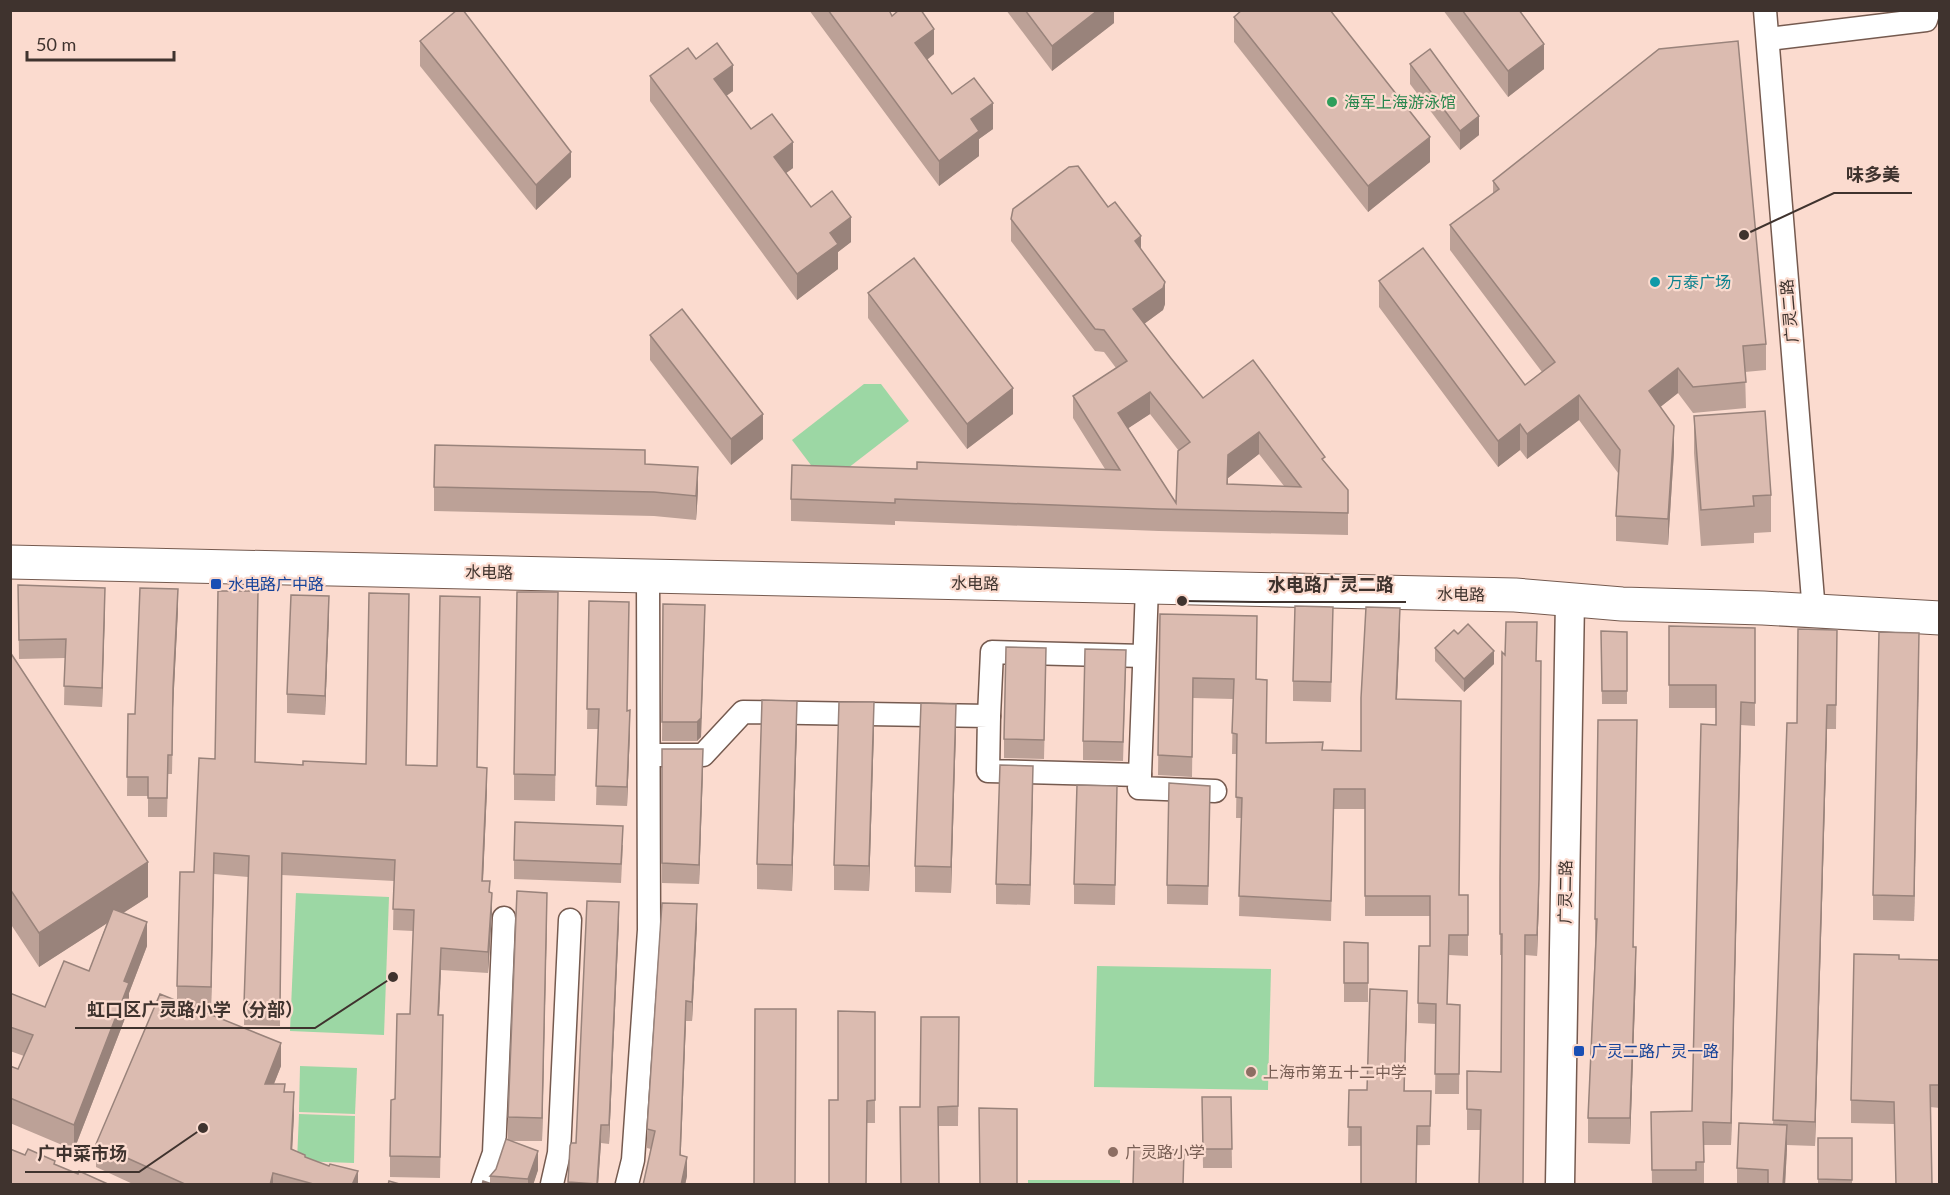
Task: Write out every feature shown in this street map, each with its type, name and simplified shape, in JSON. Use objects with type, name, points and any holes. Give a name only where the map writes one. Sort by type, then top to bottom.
[{"type":"main road","name":"水电路","points":[[10,561],[1515,595],[1622,604],[1940,618]]},
{"type":"street","name":"广灵二路","points":[[1765,10],[1814,612]]},
{"type":"street","points":[[1768,39],[1926,21],[1929,10]]},
{"type":"street","points":[[627,1185],[633,1160],[649,930],[648,575]]},
{"type":"street","points":[[1147,587],[1139,788],[1215,791]]},
{"type":"street","name":"广灵二路","points":[[1560,1185],[1570,600]]},
{"type":"street","points":[[1140,775],[988,771],[989,716],[992,652],[1144,656]]},
{"type":"street","points":[[649,754],[703,755],[744,712],[989,716]]},
{"type":"street","points":[[483,1185],[494,1153],[504,918]]},
{"type":"street","points":[[552,1185],[559,1153],[570,920]]},
{"type":"green space","points":[[864,384],[881,384],[909,421],[826,485],[792,440]]},
{"type":"green space","points":[[296,893],[389,897],[384,1035],[290,1031]]},
{"type":"green space","points":[[1097,966],[1271,969],[1268,1090],[1094,1087]]},
{"type":"green space","points":[[300,1066],[357,1068],[355,1114],[299,1112]]},
{"type":"green space","points":[[299,1114],[355,1116],[354,1163],[297,1161]]},
{"type":"green space","points":[[1028,1180],[1120,1180],[1120,1184],[1028,1184]]},
{"type":"building","points":[[457,10],[463,10],[571,152],[536,185],[420,41]]},
{"type":"building","points":[[828,10],[889,10],[892,16],[899,10],[921,10],[934,29],[915,43],[952,94],[974,78],[993,103],[971,119],[979,131],[939,161]]},
{"type":"building","points":[[1025,10],[1098,10],[1052,46]]},
{"type":"building","name":"海军上海游泳馆","points":[[1242,10],[1330,10],[1430,137],[1368,186],[1234,17]]},
{"type":"building","points":[[1462,10],[1519,10],[1544,44],[1508,71]]},
{"type":"building","name":"万泰广场","points":[[1738,41],[1766,344],[1743,346],[1746,382],[1693,387],[1678,368],[1649,391],[1674,426],[1668,519],[1616,516],[1620,450],[1579,395],[1527,434],[1520,424],[1498,441],[1379,281],[1423,248],[1525,385],[1555,362],[1450,225],[1499,189],[1493,181],[1659,49]]},
{"type":"building","points":[[717,43],[733,65],[714,79],[751,129],[772,114],[793,142],[774,157],[811,207],[832,191],[851,217],[830,233],[838,244],[797,274],[650,76],[688,48],[696,59]]},
{"type":"building","points":[[1430,49],[1479,116],[1460,131],[1410,64]]},
{"type":"building","points":[[1078,166],[1108,207],[1115,202],[1141,236],[1135,241],[1165,282],[1163,288],[1133,309],[1203,398],[1253,360],[1325,457],[1322,459],[1348,490],[1348,513],[1159,509],[895,499],[895,503],[791,499],[792,465],[917,469],[917,462],[1120,470],[1073,396],[1127,361],[1104,330],[1095,329],[1011,219],[1013,209],[1069,167]],"holes":[[[1150,392],[1190,442],[1178,451],[1176,503],[1118,413]],[[1259,432],[1301,487],[1227,484],[1228,455]]]},
{"type":"building","points":[[914,258],[1013,388],[967,424],[868,293]]},
{"type":"building","points":[[682,309],[763,414],[731,439],[650,335]]},
{"type":"building","points":[[1765,411],[1771,495],[1753,496],[1754,506],[1701,510],[1694,416]]},
{"type":"building","points":[[435,445],[645,450],[645,464],[698,467],[696,496],[654,492],[434,487]]},
{"type":"building","points":[[18,585],[105,588],[102,688],[64,686],[66,639],[19,640]]},
{"type":"building","points":[[140,588],[178,589],[172,755],[168,755],[167,798],[148,798],[148,777],[127,777],[128,714],[135,714]]},
{"type":"building","points":[[218,591],[258,591],[255,762],[303,765],[303,761],[366,764],[369,593],[409,594],[406,765],[437,766],[440,596],[480,597],[477,767],[487,768],[482,881],[490,881],[489,892],[492,893],[488,952],[441,948],[438,1015],[443,1015],[440,1157],[390,1156],[391,1100],[395,1099],[397,1014],[410,1014],[414,910],[393,909],[395,860],[282,853],[280,1005],[244,1004],[249,856],[214,853],[211,987],[177,986],[180,872],[194,872],[199,758],[215,759]]},
{"type":"building","points":[[517,592],[558,592],[555,775],[514,774]]},
{"type":"building","points":[[291,595],[329,596],[325,696],[287,694]]},
{"type":"building","points":[[589,601],[629,602],[627,711],[630,710],[627,787],[596,786],[599,709],[587,709]]},
{"type":"building","points":[[663,604],[705,605],[701,718],[697,722],[662,722]]},
{"type":"building","points":[[1295,606],[1333,607],[1331,682],[1293,681]]},
{"type":"building","points":[[1366,607],[1400,608],[1396,699],[1461,701],[1459,895],[1468,895],[1468,935],[1449,935],[1447,1004],[1460,1005],[1459,1074],[1435,1074],[1436,1004],[1418,1003],[1419,946],[1430,946],[1430,896],[1365,896],[1365,789],[1334,789],[1331,901],[1239,896],[1242,798],[1236,797],[1237,734],[1232,733],[1234,679],[1193,678],[1192,757],[1158,755],[1160,614],[1257,616],[1256,679],[1267,680],[1266,743],[1323,742],[1322,750],[1361,751],[1361,698]]},
{"type":"building","points":[[1506,622],[1537,622],[1536,661],[1541,661],[1537,935],[1525,935],[1523,1185],[1479,1185],[1481,1110],[1467,1109],[1467,1071],[1501,1072],[1502,652],[1505,655]]},
{"type":"building","points":[[1468,624],[1494,651],[1464,679],[1435,648],[1454,630],[1458,634]]},
{"type":"building","points":[[1669,626],[1755,628],[1755,703],[1741,702],[1731,1123],[1703,1122],[1704,1162],[1696,1162],[1696,1170],[1652,1170],[1651,1112],[1692,1111],[1701,724],[1716,725],[1716,685],[1669,685]]},
{"type":"building","points":[[1798,629],[1837,630],[1836,705],[1827,705],[1815,1122],[1773,1120],[1787,723],[1797,723]]},
{"type":"building","points":[[1601,631],[1627,632],[1627,691],[1602,691]]},
{"type":"building","points":[[1879,632],[1919,633],[1914,896],[1873,895]]},
{"type":"building","points":[[1006,647],[1046,648],[1044,740],[1004,739]]},
{"type":"building","points":[[1085,649],[1126,650],[1123,742],[1083,741]]},
{"type":"building","points":[[10,652],[148,862],[39,933],[10,889]]},
{"type":"building","points":[[762,700],[797,701],[792,865],[757,864]]},
{"type":"building","points":[[839,702],[874,702],[869,866],[834,865]]},
{"type":"building","points":[[921,703],[956,704],[951,867],[915,866]]},
{"type":"building","points":[[1598,720],[1637,720],[1633,947],[1636,947],[1630,1118],[1588,1118],[1597,919],[1595,919]]},
{"type":"building","points":[[662,749],[703,749],[699,865],[662,863]]},
{"type":"building","points":[[1000,765],[1033,766],[1030,885],[996,884]]},
{"type":"building","points":[[1169,783],[1210,786],[1208,886],[1167,885]]},
{"type":"building","points":[[1077,785],[1117,786],[1115,885],[1074,884]]},
{"type":"building","points":[[515,822],[623,826],[621,864],[514,860]]},
{"type":"building","points":[[517,891],[547,893],[542,1118],[508,1117]]},
{"type":"building","points":[[587,901],[619,902],[609,1125],[601,1125],[597,1184],[568,1182],[570,1146],[571,1143],[576,1143]]},
{"type":"building","points":[[662,903],[697,904],[692,1002],[686,1001],[680,1155],[687,1157],[681,1185],[643,1185],[655,1131],[647,1129]]},
{"type":"building","points":[[113,909],[147,922],[124,981],[129,983],[74,1125],[10,1098],[10,1066],[18,1069],[33,1035],[10,1027],[10,993],[45,1007],[64,961],[89,971]]},
{"type":"building","points":[[1344,942],[1368,943],[1368,983],[1344,983]]},
{"type":"building","points":[[1854,954],[1899,955],[1899,959],[1940,960],[1940,1085],[1930,1085],[1932,1185],[1896,1185],[1894,1102],[1851,1100]]},
{"type":"building","points":[[1370,989],[1407,991],[1404,1091],[1431,1091],[1430,1126],[1417,1126],[1416,1185],[1361,1185],[1361,1127],[1348,1127],[1349,1090],[1367,1090]]},
{"type":"building","points":[[160,994],[281,1043],[265,1084],[285,1084],[284,1092],[294,1092],[291,1149],[329,1166],[330,1164],[358,1171],[352,1185],[317,1185],[273,1173],[270,1185],[187,1185],[96,1144]]},
{"type":"building","points":[[755,1009],[796,1009],[795,1185],[754,1185]]},
{"type":"building","points":[[838,1011],[875,1012],[875,1100],[867,1101],[866,1185],[829,1185],[829,1100],[838,1100]]},
{"type":"building","points":[[921,1017],[959,1017],[958,1106],[938,1107],[939,1185],[901,1185],[900,1107],[920,1107]]},
{"type":"building","points":[[1202,1097],[1231,1097],[1232,1149],[1203,1149]]},
{"type":"building","points":[[979,1108],[1017,1109],[1017,1185],[980,1185]]},
{"type":"building","points":[[1739,1123],[1787,1125],[1783,1185],[1768,1185],[1768,1170],[1737,1168]]},
{"type":"building","points":[[1818,1138],[1852,1138],[1852,1180],[1818,1179]]},
{"type":"building","points":[[506,1139],[538,1151],[528,1179],[490,1176],[496,1169]]},
{"type":"building","points":[[10,1149],[25,1155],[28,1149],[55,1161],[54,1164],[78,1174],[79,1171],[110,1185],[10,1185]]},
{"type":"building","points":[[1134,1149],[1184,1150],[1183,1185],[1133,1185]]},
{"type":"building","points":[[389,1181],[403,1185],[388,1185]]},
{"type":"building","points":[[483,1181],[495,1185],[482,1185]]},
{"type":"place","name":"海军上海游泳馆","points":[[1332,102]]},
{"type":"place","name":"味多美","points":[[1744,235]]},
{"type":"place","name":"万泰广场","points":[[1655,282]]},
{"type":"place","name":"水电路广中路","points":[[216,584]]},
{"type":"place","name":"水电路广灵二路","points":[[1182,601]]},
{"type":"place","name":"虹口区广灵路小学（分部）","points":[[393,977]]},
{"type":"place","name":"广灵二路广灵一路","points":[[1579,1051]]},
{"type":"place","name":"上海市第五十二中学","points":[[1251,1072]]},
{"type":"place","name":"广中菜市场","points":[[203,1128]]},
{"type":"place","name":"广灵路小学","points":[[1113,1152]]}]
